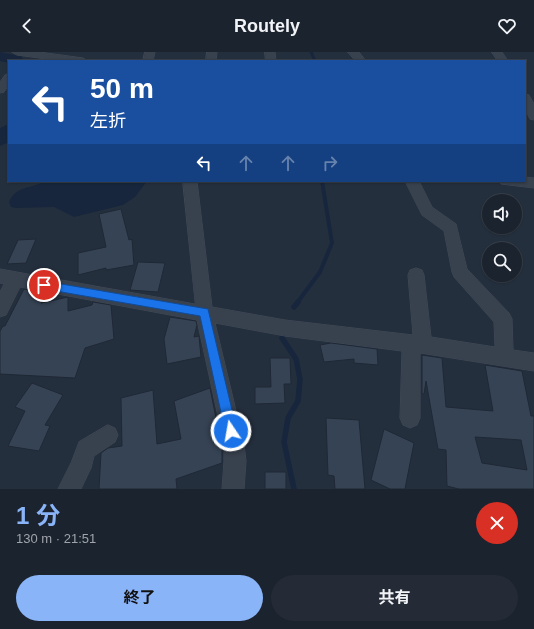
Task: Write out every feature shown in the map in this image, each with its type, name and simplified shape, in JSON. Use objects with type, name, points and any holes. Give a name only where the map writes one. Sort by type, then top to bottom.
[{"type":"street","points":[[353,52],[359,56],[361,60]]},
{"type":"street","points":[[23,55],[87,60]]},
{"type":"street","points":[[0,90],[8,78]]},
{"type":"street","points":[[526,99],[534,116]]},
{"type":"street","points":[[190,182],[204,312],[234,444],[235,461],[233,489]]},
{"type":"street","points":[[412,182],[427,211],[451,228],[460,272],[503,320],[504,357]]},
{"type":"street","points":[[520,182],[534,183]]},
{"type":"street","points":[[410,418],[417,344],[416,275]]},
{"type":"street","points":[[0,309],[7,278],[204,312],[285,328],[417,344],[534,362]]},
{"type":"street","points":[[69,489],[80,468],[86,449],[108,435]]},
{"type":"water","points":[[43,182],[146,182],[135,197],[123,205],[74,217],[54,207],[11,207],[9,202],[16,193],[25,188]]},
{"type":"building","points":[[121,209],[129,240],[132,239],[134,265],[106,270],[106,268],[78,275],[78,253],[106,247],[99,214]]},
{"type":"building","points":[[36,239],[26,263],[7,264],[18,240]]},
{"type":"building","points":[[138,262],[165,263],[158,292],[130,290]]},
{"type":"building","points":[[24,289],[45,293],[41,303],[68,297],[68,311],[92,305],[93,302],[111,305],[114,339],[85,348],[75,378],[0,374],[0,331],[3,326],[5,326]]},
{"type":"building","points":[[170,317],[196,321],[197,325],[194,337],[199,336],[201,357],[167,364],[164,339]]},
{"type":"building","points":[[331,343],[377,349],[378,365],[354,363],[354,359],[324,362],[320,345]]},
{"type":"building","points":[[422,355],[442,358],[446,407],[493,411],[485,365],[522,371],[531,416],[534,416],[534,489],[459,489],[447,486],[446,450],[438,449],[426,381],[424,394],[422,394]],"holes":[[[475,437],[521,440],[527,470],[482,463]]]},
{"type":"building","points":[[270,358],[290,358],[291,384],[284,384],[285,403],[255,404],[255,387],[271,387]]},
{"type":"building","points":[[32,383],[63,395],[45,425],[50,426],[39,451],[8,446],[25,411],[15,407]]},
{"type":"building","points":[[210,388],[222,448],[222,463],[176,479],[177,489],[99,489],[101,453],[108,448],[122,446],[121,398],[153,390],[157,444],[181,439],[174,401]]},
{"type":"building","points":[[326,418],[359,420],[365,489],[335,489],[334,476],[328,475]]},
{"type":"building","points":[[384,429],[414,443],[405,489],[390,489],[371,480]]},
{"type":"building","points":[[265,472],[286,472],[286,489],[265,489]]},
{"type":"waterway","points":[[311,52],[315,60]]},
{"type":"waterway","points":[[0,56],[15,59]]},
{"type":"waterway","points":[[0,139],[8,131]]},
{"type":"waterway","points":[[297,303],[320,272],[332,243],[322,182]]},
{"type":"waterway","points":[[294,307],[298,302]]},
{"type":"waterway","points":[[282,338],[296,359],[300,379],[298,401],[288,418],[284,442],[294,489]]},
{"type":"route","points":[[44,285],[204,312],[231,431]]}]
